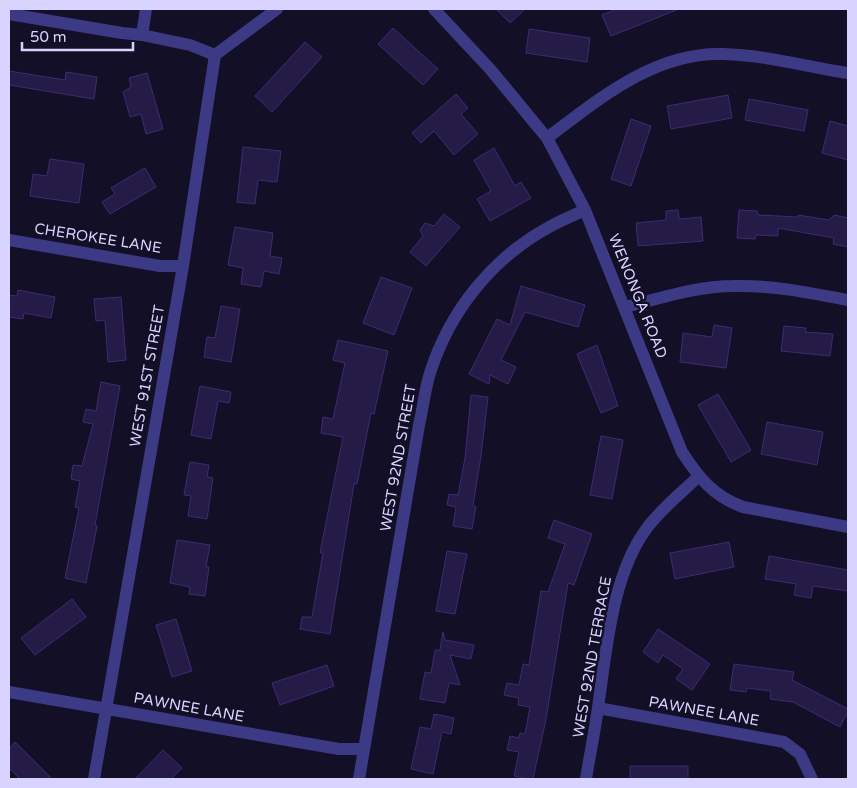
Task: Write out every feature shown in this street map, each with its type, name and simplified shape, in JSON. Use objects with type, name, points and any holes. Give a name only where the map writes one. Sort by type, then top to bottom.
[{"type":"street","points":[[142,35],[146,9]]},
{"type":"street","points":[[9,14],[142,35],[190,45],[215,55],[277,9]]},
{"type":"street","name":"WENONGA ROAD","points":[[434,9],[490,69],[547,138],[585,210],[682,452],[698,476],[726,501],[743,507],[848,527]]},
{"type":"street","points":[[547,138],[631,79],[678,59],[730,54],[848,73]]},
{"type":"street","name":"WEST 91ST STREET","points":[[94,779],[183,266],[215,55]]},
{"type":"street","name":"WEST 92ND STREET","points":[[359,779],[419,425],[430,374],[441,344],[458,311],[475,288],[510,253],[552,225],[585,210]]},
{"type":"street","name":"CHEROKEE LANE","points":[[9,240],[160,266],[183,266]]},
{"type":"street","points":[[625,307],[692,290],[733,286],[768,286],[848,300]]},
{"type":"street","name":"WEST 92ND TERRACE","points":[[586,779],[621,578],[631,554],[651,524],[698,476]]},
{"type":"street","name":"PAWNEE LANE","points":[[9,692],[339,749],[364,749]]},
{"type":"street","name":"PAWNEE LANE","points":[[598,708],[784,742],[800,754],[812,779]]},
{"type":"building","points":[[496,9],[525,9],[510,23]]},
{"type":"building","points":[[617,9],[679,9],[611,36],[602,15]]},
{"type":"building","points":[[393,28],[438,69],[423,85],[378,44]]},
{"type":"building","points":[[529,29],[590,38],[587,62],[526,53]]},
{"type":"building","points":[[305,42],[322,57],[272,112],[255,96]]},
{"type":"building","points":[[9,71],[65,80],[66,72],[97,77],[94,99],[9,85]]},
{"type":"building","points":[[147,73],[163,129],[146,134],[141,114],[130,117],[123,92],[131,87],[129,78]]},
{"type":"building","points":[[456,94],[468,108],[461,114],[478,134],[454,155],[434,131],[421,143],[412,133]]},
{"type":"building","points":[[728,95],[732,118],[671,129],[667,106]]},
{"type":"building","points":[[749,99],[808,110],[804,131],[745,120]]},
{"type":"building","points":[[631,119],[651,126],[631,186],[611,179]]},
{"type":"building","points":[[830,121],[848,126],[848,160],[822,153]]},
{"type":"building","points":[[243,147],[281,151],[277,182],[258,180],[255,204],[237,202]]},
{"type":"building","points":[[494,148],[515,186],[521,182],[531,198],[490,221],[477,199],[491,191],[474,160]]},
{"type":"building","points":[[50,159],[84,164],[79,203],[30,196],[33,174],[47,176]]},
{"type":"building","points":[[145,168],[156,187],[110,214],[102,202],[115,194],[111,188]]},
{"type":"building","points":[[678,210],[679,219],[701,217],[703,241],[638,246],[636,223],[666,220],[666,211]]},
{"type":"building","points":[[739,210],[757,211],[758,215],[798,217],[798,215],[829,220],[834,215],[848,218],[848,247],[833,244],[834,238],[778,228],[778,236],[756,235],[755,239],[737,238]]},
{"type":"building","points":[[444,214],[460,227],[426,266],[410,252],[423,236],[420,230],[425,223],[434,226]]},
{"type":"building","points":[[235,227],[273,233],[270,256],[282,258],[279,274],[264,271],[261,287],[241,284],[243,268],[228,265]]},
{"type":"building","points":[[381,277],[412,288],[394,335],[363,323]]},
{"type":"building","points":[[521,286],[585,305],[578,327],[525,312],[501,360],[516,367],[508,384],[490,375],[489,384],[469,374],[497,319],[510,325]]},
{"type":"building","points":[[18,290],[55,297],[51,318],[24,313],[23,319],[9,317],[9,295],[17,296]]},
{"type":"building","points":[[121,297],[126,360],[108,362],[105,320],[96,321],[94,299]]},
{"type":"building","points":[[221,306],[240,309],[231,362],[204,357],[207,337],[215,338]]},
{"type":"building","points":[[714,325],[732,328],[726,368],[680,362],[683,333],[712,337]]},
{"type":"building","points":[[784,326],[806,328],[805,332],[833,334],[830,356],[781,351]]},
{"type":"building","points":[[338,340],[388,351],[374,414],[371,413],[357,484],[354,484],[330,634],[300,629],[302,617],[312,617],[323,553],[320,553],[343,437],[321,433],[323,417],[333,419],[345,363],[333,360]]},
{"type":"building","points":[[597,345],[618,406],[601,413],[577,354]]},
{"type":"building","points":[[101,382],[120,386],[86,583],[65,578],[79,508],[75,507],[80,481],[71,479],[73,465],[82,466],[93,424],[83,422],[86,409],[96,411]]},
{"type":"building","points":[[200,386],[231,392],[229,403],[218,401],[211,439],[191,435]]},
{"type":"building","points":[[718,394],[751,450],[731,462],[698,405]]},
{"type":"building","points":[[471,395],[488,397],[473,505],[476,507],[472,529],[453,526],[456,507],[447,505],[449,494],[458,495],[465,458]]},
{"type":"building","points":[[767,422],[823,432],[817,465],[761,454]]},
{"type":"building","points":[[601,436],[623,440],[612,499],[590,495]]},
{"type":"building","points":[[190,462],[209,465],[207,477],[213,478],[207,519],[188,516],[191,496],[184,495]]},
{"type":"building","points":[[554,520],[592,534],[574,585],[568,583],[546,719],[533,779],[528,779],[514,776],[519,752],[507,750],[510,736],[519,738],[520,733],[525,734],[530,707],[518,705],[519,698],[504,695],[507,683],[519,685],[523,664],[529,665],[541,591],[548,592],[565,544],[548,538]]},
{"type":"building","points":[[177,540],[210,545],[206,567],[209,567],[205,596],[189,594],[190,587],[170,583]]},
{"type":"building","points":[[729,542],[734,567],[675,579],[670,553]]},
{"type":"building","points":[[447,551],[467,554],[455,614],[436,611]]},
{"type":"building","points":[[769,556],[848,570],[848,591],[813,586],[811,598],[794,595],[796,584],[765,579]]},
{"type":"building","points":[[72,599],[86,617],[35,655],[21,638]]},
{"type":"building","points":[[176,619],[192,671],[172,677],[156,625]]},
{"type":"building","points":[[658,629],[710,664],[692,690],[676,679],[683,669],[663,655],[658,663],[643,652]]},
{"type":"building","points":[[443,632],[445,640],[474,645],[471,659],[450,655],[460,685],[449,683],[445,703],[420,699],[425,672],[431,673],[435,650],[440,650]]},
{"type":"building","points":[[734,664],[794,672],[792,680],[848,709],[840,727],[793,702],[770,699],[771,691],[747,688],[746,692],[730,690]]},
{"type":"building","points":[[327,665],[334,686],[280,705],[272,683]]},
{"type":"building","points":[[434,714],[454,718],[451,734],[442,732],[433,774],[411,769],[420,727],[431,729]]},
{"type":"building","points":[[15,742],[52,779],[20,779],[9,768],[9,749]]},
{"type":"building","points":[[163,750],[182,768],[171,779],[135,779]]},
{"type":"building","points":[[630,766],[688,766],[688,779],[630,779]]}]
